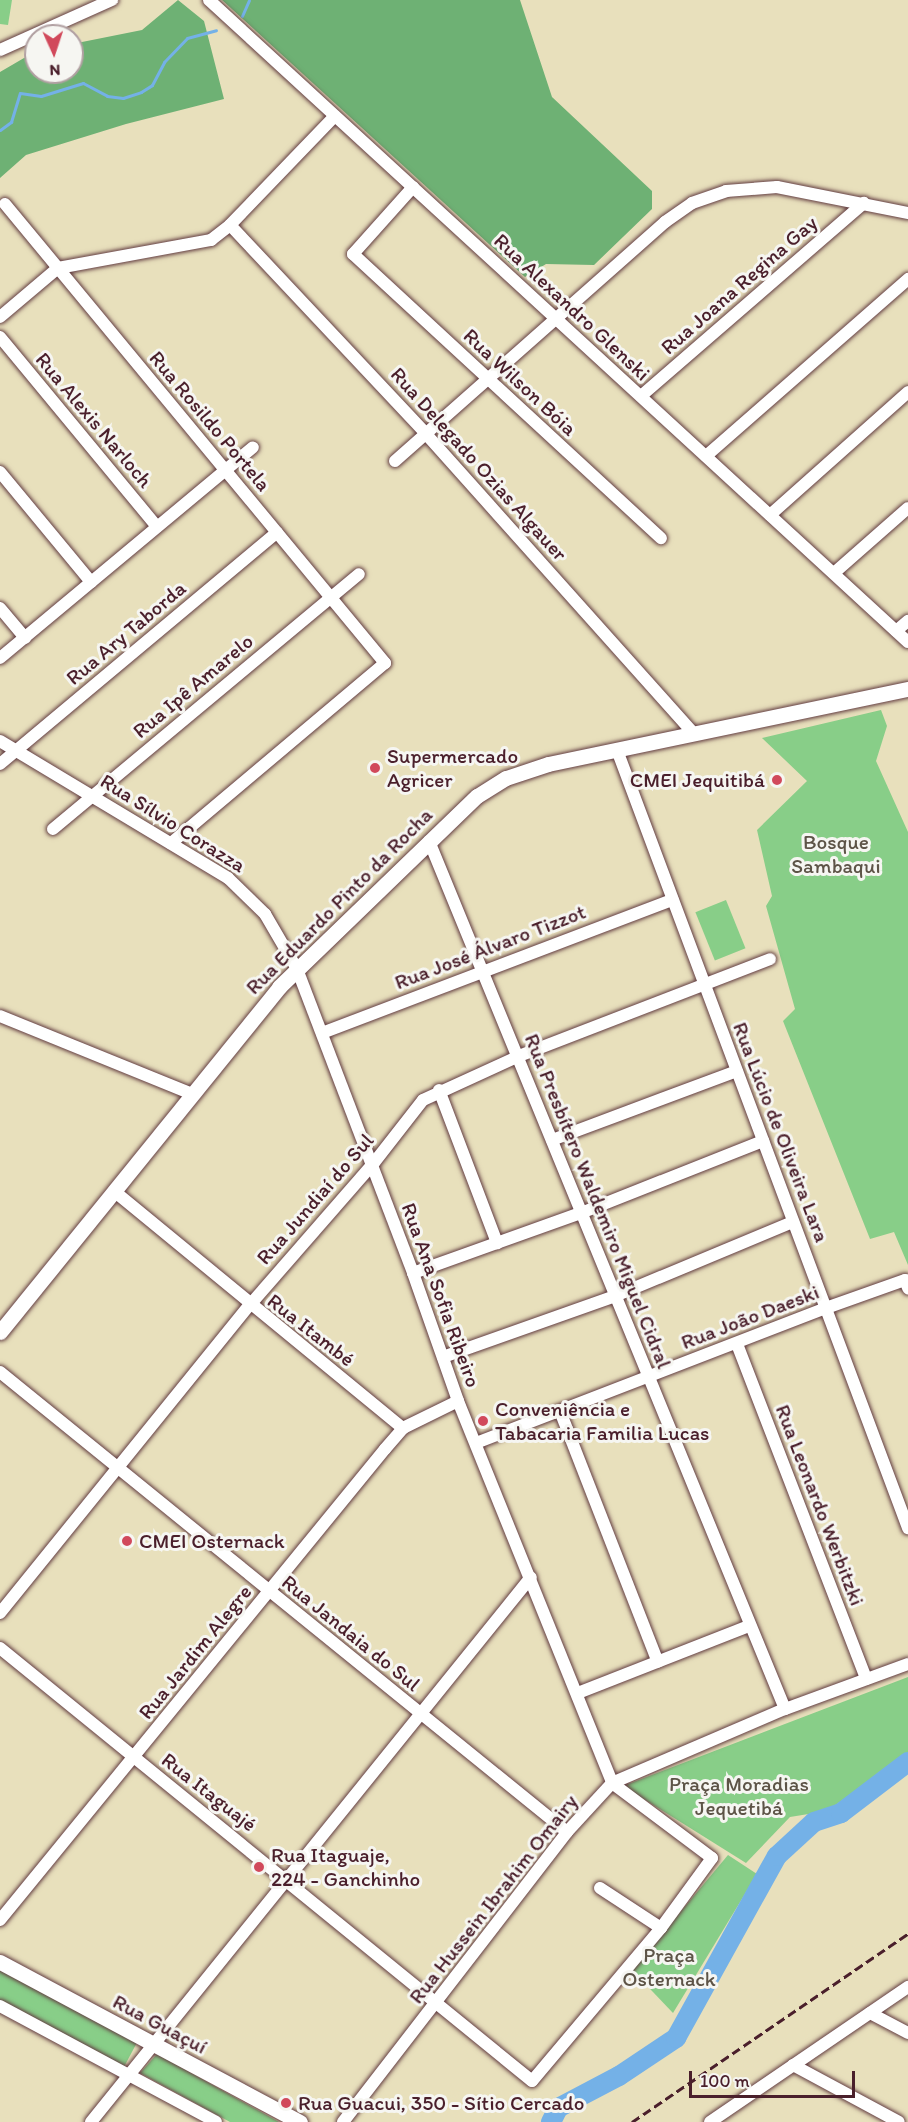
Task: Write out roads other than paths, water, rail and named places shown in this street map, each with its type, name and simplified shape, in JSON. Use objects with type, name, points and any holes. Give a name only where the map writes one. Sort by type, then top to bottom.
[{"type":"main road","name":"Rua Eduardo Pinto da Rocha","points":[[1,1329],[297,969],[477,796],[506,778],[535,768],[694,734],[907,693]]},
{"type":"main road","name":"Rua Guaçuí","points":[[0,1962],[300,2122]]},
{"type":"street","points":[[0,50],[112,0]]},
{"type":"street","name":"Rua Alexandro Glenski","points":[[210,0],[908,642]]},
{"type":"street","points":[[0,317],[58,268],[198,244],[230,225],[335,116]]},
{"type":"street","name":"Rua Wilson Bóia","points":[[412,187],[352,254],[661,538]]},
{"type":"street","points":[[395,461],[665,222],[709,195],[745,188],[777,188],[908,213]]},
{"type":"street","name":"Rua Joana Regina Gay","points":[[641,396],[864,203]]},
{"type":"street","name":"Rua Rosildo Portela","points":[[5,204],[385,663],[171,843]]},
{"type":"street","name":"Rua Delegado Ozias Algauer","points":[[230,225],[426,434],[694,734]]},
{"type":"street","points":[[706,456],[908,279]]},
{"type":"street","name":"Rua Alexis Narloch","points":[[0,337],[158,527]]},
{"type":"street","points":[[770,515],[908,392]]},
{"type":"street","points":[[0,658],[253,447]]},
{"type":"street","points":[[0,472],[91,582]]},
{"type":"street","points":[[834,573],[908,508]]},
{"type":"street","name":"Rua Ary Taborda","points":[[0,764],[276,532]]},
{"type":"street","name":"Rua Ipê Amarelo","points":[[52,829],[359,574]]},
{"type":"street","points":[[0,608],[25,638]]},
{"type":"street","points":[[896,631],[908,621]]},
{"type":"street","name":"Rua Sílvio Corazza","points":[[0,741],[171,843],[249,894],[265,914],[297,969]]},
{"type":"street","name":"Rua Lúcio de Oliveira Lara","points":[[617,750],[908,1528]]},
{"type":"street","name":"Rua Presbítero Waldemiro Miguel Cidral","points":[[429,841],[519,1056],[748,1626],[785,1709]]},
{"type":"street","name":"Rua José Álvaro Tizzot","points":[[322,1033],[483,969],[673,900]]},
{"type":"street","name":"Rua Jundiaí do Sul","points":[[0,1612],[249,1305],[373,1164],[423,1100],[439,1090],[519,1056],[770,959]]},
{"type":"street","name":"Rua Ana Sofia Ribeiro","points":[[297,969],[373,1164],[458,1401],[578,1693],[612,1783]]},
{"type":"street","points":[[0,1016],[192,1094]]},
{"type":"street","points":[[552,1140],[737,1071]]},
{"type":"street","points":[[439,1090],[497,1243]]},
{"type":"street","points":[[413,1273],[581,1213],[763,1141]]},
{"type":"street","name":"Rua Itambé","points":[[114,1191],[249,1305],[403,1428]]},
{"type":"street","points":[[443,1357],[615,1296],[793,1222]]},
{"type":"street","name":"Rua João Daeski","points":[[476,1443],[826,1308],[907,1284]]},
{"type":"street","name":"Rua Leonardo Werbitzki","points":[[737,1344],[866,1679]]},
{"type":"street","name":"Rua Jandaia do Sul","points":[[0,1372],[567,1832]]},
{"type":"street","name":"Rua Jardim Alegre","points":[[0,1920],[403,1428],[458,1401]]},
{"type":"street","points":[[560,1411],[658,1662]]},
{"type":"street","points":[[91,2122],[156,2045],[531,1577]]},
{"type":"street","points":[[578,1693],[748,1626]]},
{"type":"street","name":"Rua Itaguajé","points":[[0,1648],[287,1879],[532,2081],[661,1929]]},
{"type":"street","name":"Rua Hussein Ibrahim Omairy","points":[[343,2122],[567,1832],[612,1783],[785,1709],[908,1664]]},
{"type":"street","points":[[600,1888],[661,1929],[712,1858],[612,1783]]},
{"type":"street","points":[[714,2121],[908,1987]]},
{"type":"street","points":[[0,2006],[131,2074],[216,2122]]},
{"type":"street","points":[[870,2013],[908,2033]]},
{"type":"street","points":[[793,2065],[899,2122]]},
{"type":"waterway","points":[[242,16],[249,0]]},
{"type":"waterway","points":[[0,130],[11,122],[20,93],[41,96],[83,83],[107,96],[123,98],[141,92],[152,85],[164,62],[187,38],[216,30]]},
{"type":"waterway","points":[[551,2122],[558,2108],[619,2076],[676,2038],[777,1856],[814,1822],[841,1813],[908,1762]]},
{"type":"railway","points":[[632,2122],[908,1934]]},
{"type":"place","name":"Supermercado Agricer","points":[[375,768]]},
{"type":"place","name":"CMEI Jequitibá","points":[[777,780]]},
{"type":"place","name":"Conveniência e Tabacaria Familia Lucas","points":[[483,1421]]},
{"type":"place","name":"CMEI Osternack","points":[[127,1541]]},
{"type":"place","name":"Rua Itaguaje, 224 - Ganchinho","points":[[259,1867]]},
{"type":"place","name":"Rua Guacui, 350 - Sítio Cercado","points":[[286,2103]]},
{"type":"park label","name":"Bosque Sambaqui","points":[[836,854]]},
{"type":"park label","name":"Praça Moradias Jequetibá","points":[[739,1796]]},
{"type":"park label","name":"Praça Osternack","points":[[669,1967]]}]
